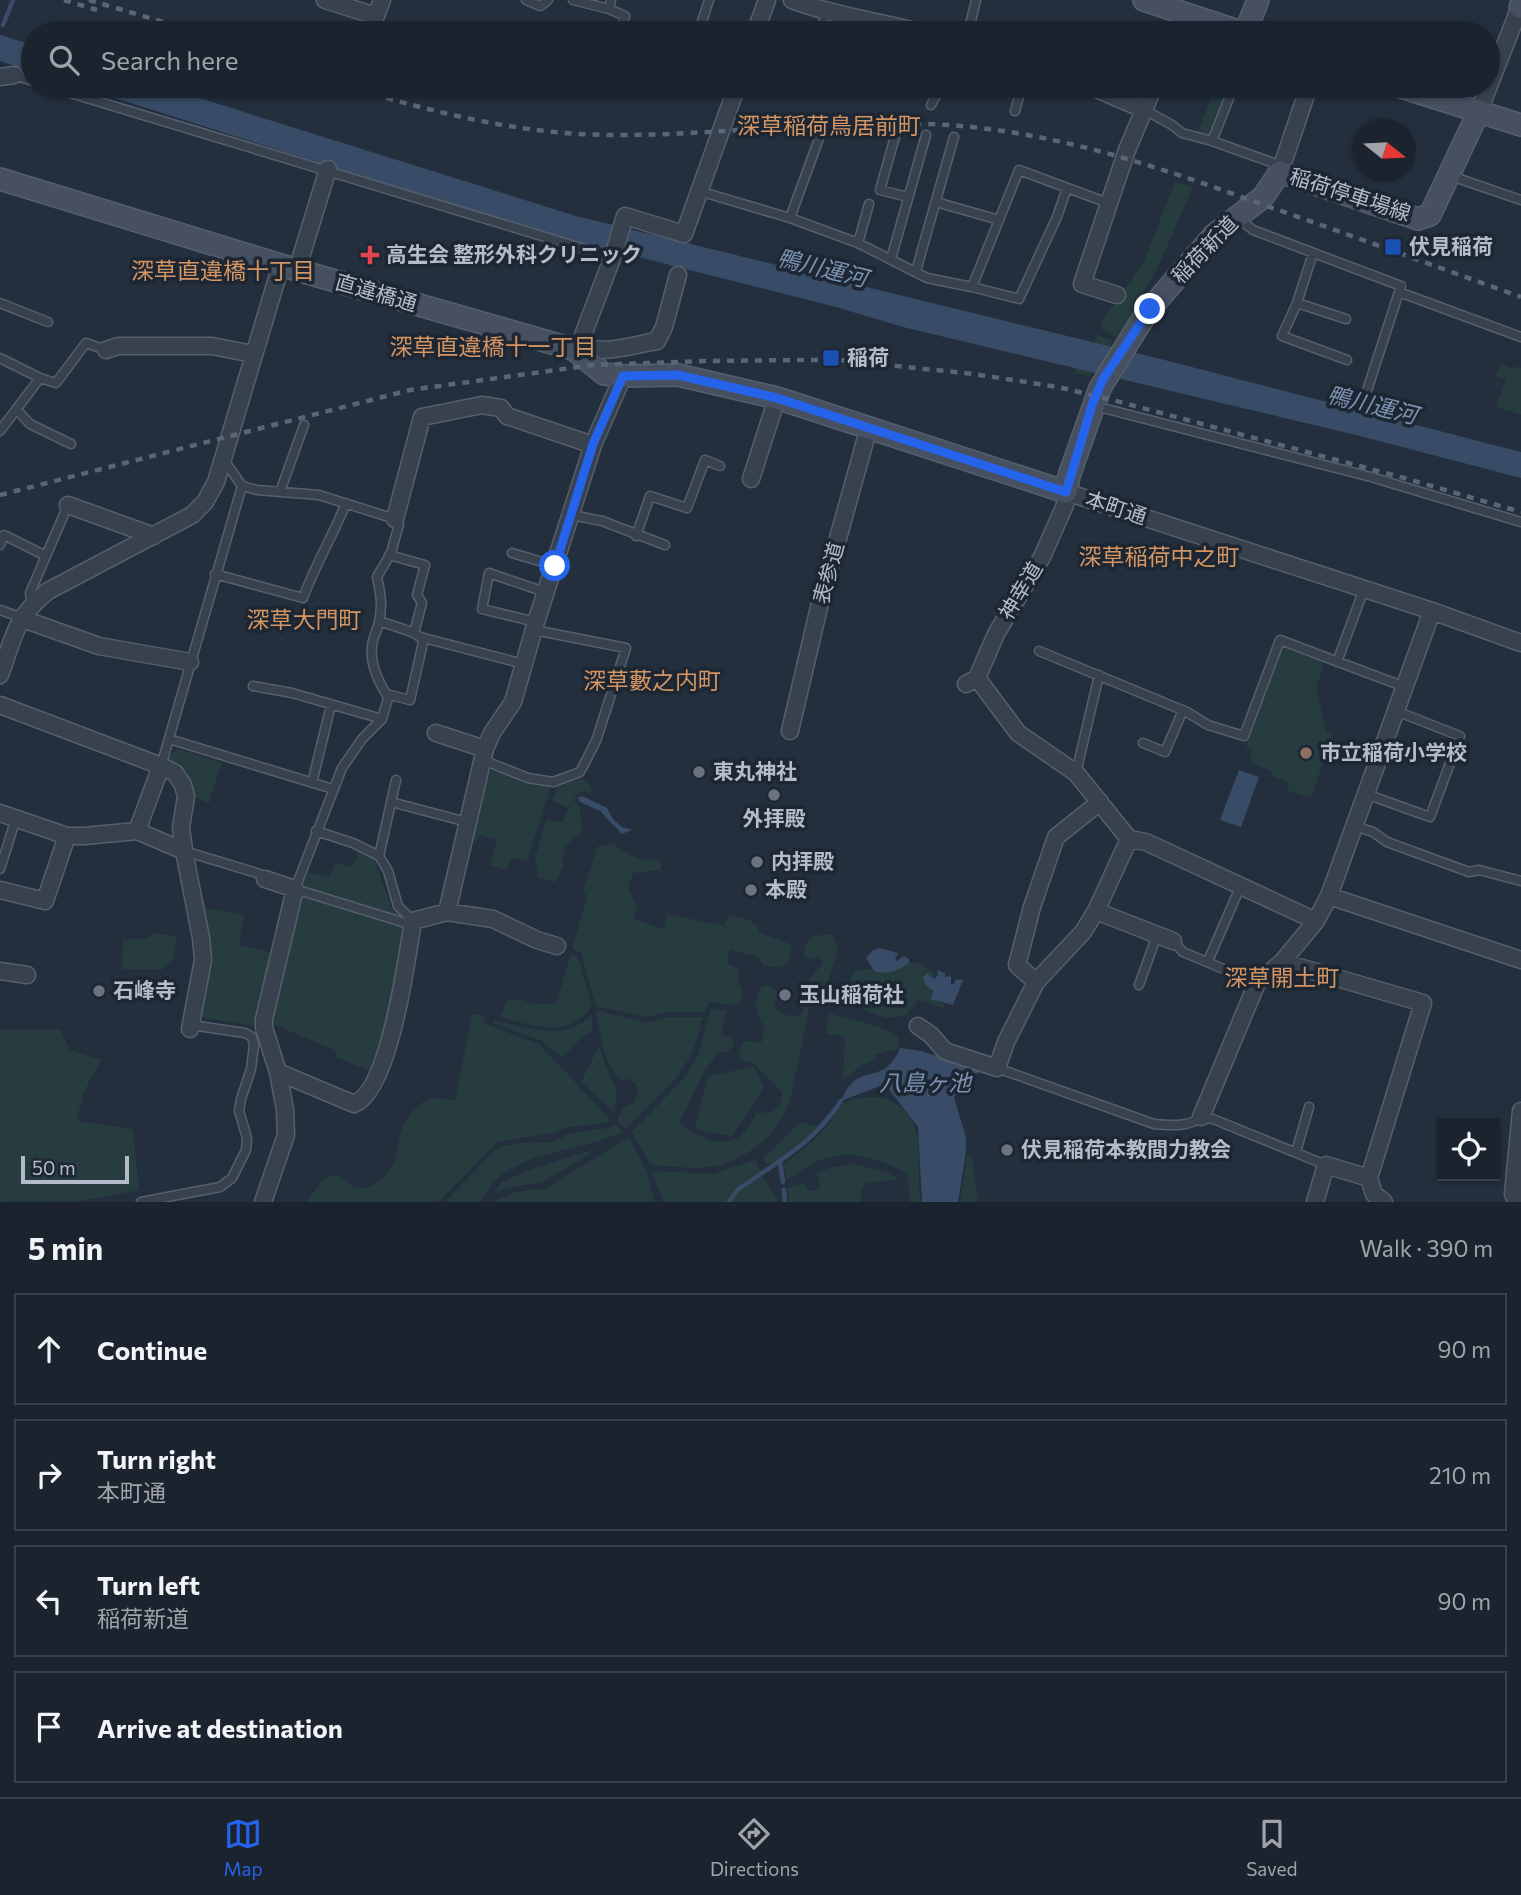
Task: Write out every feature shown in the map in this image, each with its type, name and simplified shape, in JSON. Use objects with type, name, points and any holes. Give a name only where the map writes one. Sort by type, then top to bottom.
[{"type":"main road","points":[[1250,21],[1258,0]]},
{"type":"main road","points":[[1155,2],[1180,21]]},
{"type":"main road","points":[[1437,98],[1521,125]]},
{"type":"main road","name":"稲荷停車場線","points":[[1281,169],[1418,219],[1430,215],[1479,111]]},
{"type":"main road","name":"稲荷新道","points":[[1066,492],[1092,405],[1103,379],[1150,309],[1214,235],[1263,197],[1281,169]]},
{"type":"main road","name":"直違橋通","points":[[0,179],[289,267],[580,351]]},
{"type":"main road","name":"本町通","points":[[580,351],[604,374],[678,375],[777,398],[1066,492]]},
{"type":"street","points":[[325,0],[376,16]]},
{"type":"street","points":[[374,21],[382,0]]},
{"type":"street","points":[[759,21],[767,0]]},
{"type":"street","points":[[792,0],[825,12],[874,21]]},
{"type":"street","points":[[1500,59],[1521,7]]},
{"type":"street","points":[[580,351],[625,216],[684,234],[733,98]]},
{"type":"street","points":[[1118,98],[1143,108]]},
{"type":"street","points":[[1116,295],[1082,284],[1108,203],[1148,98]]},
{"type":"street","name":"稲荷新道","points":[[1281,169],[1305,98]]},
{"type":"street","points":[[1479,111],[1484,98]]},
{"type":"street","points":[[0,675],[20,618],[32,604],[48,591],[192,515],[205,502],[216,482],[253,354],[327,170]]},
{"type":"street","points":[[580,351],[597,351],[657,341],[664,327],[678,275]]},
{"type":"street","points":[[106,350],[118,346],[212,346],[253,354]]},
{"type":"street","points":[[447,912],[484,754],[492,733],[513,702],[593,444],[623,376]]},
{"type":"street","points":[[751,479],[777,398]]},
{"type":"street","points":[[395,519],[422,417],[482,405],[500,408],[507,416],[593,444]]},
{"type":"street","name":"表参道","points":[[792,725],[820,603],[869,427]]},
{"type":"street","name":"本町通","points":[[1066,492],[1432,611],[1521,643]]},
{"type":"street","name":"神幸道","points":[[1066,492],[1065,505],[1042,557],[971,681],[1018,733],[1076,773]]},
{"type":"street","points":[[68,505],[154,536]]},
{"type":"street","points":[[1201,1117],[1257,983],[1282,962],[1316,921],[1329,896],[1432,611]]},
{"type":"street","points":[[20,618],[99,646],[190,662]]},
{"type":"street","points":[[0,705],[161,766],[175,773],[183,785],[186,797],[181,827],[203,960],[190,1027]]},
{"type":"street","points":[[436,733],[484,754]]},
{"type":"street","points":[[137,831],[161,766]]},
{"type":"street","points":[[1076,773],[1129,839],[1146,842],[1316,921]]},
{"type":"street","points":[[1036,982],[1017,965],[1032,907],[1056,837],[1100,802]]},
{"type":"street","points":[[0,813],[67,836],[137,831],[184,851]]},
{"type":"street","points":[[0,890],[45,901],[67,836]]},
{"type":"street","points":[[918,1026],[931,1035],[945,1051],[997,1068],[1006,1042],[1036,982],[1083,932],[1096,911],[1129,839]]},
{"type":"street","points":[[262,1202],[280,1159],[286,1135],[285,1110],[278,1072],[264,1028],[264,1019],[295,889],[265,879]]},
{"type":"street","points":[[1329,896],[1521,960]]},
{"type":"street","points":[[1096,911],[1173,941]]},
{"type":"street","points":[[278,1072],[354,1104],[359,1102],[375,1079],[393,1032],[413,923],[447,912],[492,919],[537,940],[557,946]]},
{"type":"street","points":[[1282,962],[1423,1003],[1369,1178],[1374,1194],[1384,1202]]},
{"type":"street","points":[[0,971],[27,975]]},
{"type":"street","points":[[1517,1202],[1513,1194],[1521,1111]]},
{"type":"street","points":[[1315,1202],[1326,1165],[1369,1178]]},
{"type":"lane","points":[[526,0],[540,6],[548,0]]},
{"type":"lane","points":[[573,0],[610,4],[625,16],[624,21]]},
{"type":"lane","points":[[702,21],[709,0]]},
{"type":"lane","points":[[971,21],[976,0]]},
{"type":"lane","points":[[823,21],[825,12]]},
{"type":"lane","points":[[87,98],[588,250]]},
{"type":"lane","points":[[931,105],[935,98]]},
{"type":"lane","points":[[1015,111],[1019,98]]},
{"type":"lane","points":[[1212,141],[1229,98]]},
{"type":"lane","points":[[1143,108],[1182,133],[1212,141],[1281,169]]},
{"type":"lane","points":[[896,132],[880,190],[908,197]]},
{"type":"lane","points":[[790,218],[821,133]]},
{"type":"lane","points":[[891,259],[926,135]]},
{"type":"lane","points":[[915,271],[954,137]]},
{"type":"lane","points":[[972,287],[1019,170],[1108,203]]},
{"type":"lane","points":[[1449,175],[1521,200]]},
{"type":"lane","points":[[699,191],[790,218],[858,243],[927,278],[1019,299],[1057,217],[1067,188]]},
{"type":"lane","points":[[936,202],[999,220]]},
{"type":"lane","points":[[858,243],[869,204]]},
{"type":"lane","points":[[1236,216],[1253,230],[1401,286],[1362,407]]},
{"type":"lane","points":[[1313,253],[1297,303],[1282,336],[1347,360]]},
{"type":"lane","points":[[1399,292],[1521,337]]},
{"type":"lane","points":[[0,303],[48,322]]},
{"type":"lane","points":[[1297,303],[1346,320]]},
{"type":"lane","points":[[0,358],[56,383],[86,343],[106,350]]},
{"type":"lane","points":[[0,431],[40,378]]},
{"type":"lane","points":[[1092,405],[1371,477],[1521,522]]},
{"type":"lane","points":[[16,410],[30,424],[71,443]]},
{"type":"lane","points":[[280,492],[304,425]]},
{"type":"lane","points":[[223,457],[242,486],[319,495],[395,519],[399,524],[389,555],[377,577],[383,599],[372,646],[372,661],[386,694],[410,700],[424,638]]},
{"type":"lane","points":[[636,536],[650,496],[687,508],[705,460],[720,466]]},
{"type":"lane","points":[[161,766],[242,486]]},
{"type":"lane","points":[[215,574],[303,598],[316,564],[346,503]]},
{"type":"lane","points":[[32,604],[30,593],[68,505]]},
{"type":"lane","points":[[572,515],[602,522],[664,545]]},
{"type":"lane","points":[[0,545],[4,535],[46,556]]},
{"type":"lane","points":[[512,553],[555,566]]},
{"type":"lane","points":[[389,555],[425,565],[417,595],[422,603],[414,633]]},
{"type":"lane","points":[[484,754],[528,778],[553,782],[580,772],[596,741],[626,648],[535,626],[482,609],[489,573],[546,592]]},
{"type":"lane","points":[[1337,662],[1364,589]]},
{"type":"lane","points":[[0,610],[20,618]]},
{"type":"lane","points":[[379,621],[424,638],[524,664]]},
{"type":"lane","points":[[1039,650],[1183,710],[1208,725],[1244,736],[1280,640],[1405,687]]},
{"type":"lane","points":[[1076,773],[1099,675]]},
{"type":"lane","points":[[253,685],[292,693],[382,719]]},
{"type":"lane","points":[[389,695],[382,719],[348,758],[316,831],[295,889],[413,923]]},
{"type":"lane","points":[[312,783],[331,705]]},
{"type":"lane","points":[[1143,743],[1165,752],[1183,710]]},
{"type":"lane","points":[[1366,794],[1430,817],[1460,736],[1396,711]]},
{"type":"lane","points":[[169,739],[333,789]]},
{"type":"lane","points":[[379,856],[397,780]]},
{"type":"lane","points":[[391,802],[467,822]]},
{"type":"lane","points":[[0,869],[16,818]]},
{"type":"lane","points":[[1355,825],[1373,832],[1387,842],[1469,872],[1479,870],[1521,881]]},
{"type":"lane","points":[[316,831],[353,843],[379,856],[388,871],[398,906],[413,923]]},
{"type":"lane","points":[[184,851],[260,874],[265,879]]},
{"type":"lane","points":[[1208,961],[1241,885]]},
{"type":"lane","points":[[1139,985],[1157,935]]},
{"type":"lane","points":[[1173,941],[1183,953],[1257,983]]},
{"type":"lane","points":[[141,1202],[220,1187],[232,1178],[246,1150],[247,1138],[239,1111],[251,1069],[254,1045],[252,1037],[245,1033],[190,1027]]},
{"type":"lane","points":[[997,1068],[1154,1124],[1194,1123],[1201,1117],[1213,1119],[1326,1165]]},
{"type":"lane","points":[[1296,1152],[1310,1107]]},
{"type":"green space","points":[[1211,98],[1226,98],[1211,138],[1197,135]]},
{"type":"green space","points":[[1175,182],[1193,187],[1158,267],[1138,300],[1143,304],[1117,338],[1102,330],[1100,324],[1144,261]]},
{"type":"green space","points":[[1098,335],[1114,341],[1090,376],[1074,373]]},
{"type":"green space","points":[[1500,364],[1514,369],[1515,366],[1521,368],[1521,415],[1496,407],[1506,379],[1496,376]]},
{"type":"green space","points":[[1283,648],[1324,663],[1316,688],[1326,731],[1332,735],[1311,798],[1287,790],[1289,782],[1252,764],[1250,759],[1253,750],[1246,747]]},
{"type":"green space","points":[[178,749],[222,763],[209,803],[194,797],[185,777],[166,764],[169,755]]},
{"type":"green space","points":[[493,762],[551,785],[527,861],[512,857],[507,870],[490,865],[497,840],[480,835],[476,842],[469,839]]},
{"type":"green space","points":[[582,779],[592,789],[590,794],[584,791],[576,795],[574,801],[580,808],[582,833],[567,846],[563,855],[564,866],[555,882],[538,877],[535,858],[546,820],[563,822],[569,808],[552,801],[558,785]]},
{"type":"green space","points":[[613,844],[634,856],[658,860],[662,864],[660,870],[633,873],[628,888],[637,907],[633,919],[664,929],[667,914],[724,926],[729,915],[749,920],[758,926],[759,932],[792,945],[789,962],[779,967],[770,967],[763,965],[759,957],[730,949],[727,963],[738,969],[738,983],[743,992],[740,1003],[734,1005],[709,1002],[705,1012],[669,1012],[646,1017],[596,1006],[581,952],[572,949],[587,896],[583,892],[598,846]]},
{"type":"green space","points":[[359,853],[374,859],[392,909],[405,920],[387,916],[361,904],[302,888],[308,872],[329,878],[335,863],[351,867]]},
{"type":"green space","points":[[298,895],[407,929],[390,1023],[372,1072],[336,1057],[337,1051],[272,1024]]},
{"type":"green space","points":[[200,907],[244,914],[239,945],[270,952],[254,1026],[197,1017]]},
{"type":"green space","points":[[153,933],[177,937],[174,958],[161,970],[122,969],[123,939],[148,939]]},
{"type":"green space","points":[[832,934],[837,951],[829,980],[840,987],[849,985],[854,971],[864,969],[890,972],[902,961],[918,963],[934,973],[931,995],[943,1004],[944,1008],[918,1000],[907,1015],[886,1018],[846,1003],[833,1004],[805,992],[807,983],[823,962],[818,958],[808,960],[803,953],[806,944],[813,936]]},
{"type":"green space","points":[[571,954],[578,958],[592,1006],[583,1016],[573,1023],[550,1027],[501,1017],[507,1000],[556,1004]]},
{"type":"green space","points":[[771,985],[777,991],[775,1007],[779,1013],[795,1017],[802,1014],[806,1002],[810,1005],[791,1096],[780,1120],[752,1150],[728,1162],[699,1168],[650,1165],[632,1132],[683,1079],[697,1058],[711,1009],[726,1011],[721,1034],[733,1038],[733,1045],[728,1052],[718,1052],[704,1072],[679,1123],[700,1136],[725,1142],[743,1134],[757,1113],[772,1112],[779,1105],[783,1093],[753,1063],[740,1057],[739,1050],[745,1041],[761,1043],[765,1029],[757,1013],[756,1003],[762,986]]},
{"type":"green space","points":[[596,1010],[645,1023],[669,1017],[703,1017],[692,1054],[677,1077],[626,1128],[617,1120],[623,1108],[634,1103],[639,1088],[630,1079],[621,1080],[615,1075],[604,1048]]},
{"type":"green space","points":[[829,1013],[894,1034],[898,1037],[899,1048],[875,1055],[876,1059],[859,1067],[843,1080],[845,1037],[826,1033]]},
{"type":"green space","points":[[472,1014],[485,1016],[483,1023],[539,1044],[610,1119],[607,1123],[569,1127],[548,1134],[497,1142],[438,1202],[306,1202],[323,1180],[336,1174],[354,1187],[367,1187],[380,1181],[396,1158],[404,1126],[416,1108],[429,1098],[455,1100]]},
{"type":"green space","points":[[592,1015],[592,1032],[583,1036],[562,1058],[542,1041],[493,1023],[494,1020],[532,1029],[558,1031],[581,1023]]},
{"type":"green space","points":[[0,1030],[61,1030],[70,1050],[102,1060],[86,1089],[77,1121],[133,1129],[139,1190],[81,1201],[0,1202]]},
{"type":"green space","points":[[599,1046],[617,1090],[614,1112],[581,1082]]},
{"type":"green space","points":[[754,1067],[764,1087],[732,1136],[695,1129],[708,1076]]},
{"type":"green space","points":[[881,1097],[897,1105],[908,1115],[915,1127],[921,1202],[910,1202],[907,1174],[862,1156],[827,1158],[786,1179],[784,1164],[811,1143],[829,1124],[842,1104],[856,1098]]},
{"type":"green space","points":[[801,1122],[818,1127],[784,1156],[767,1165],[763,1158]]},
{"type":"green space","points":[[615,1124],[623,1131],[537,1157],[505,1173],[490,1186],[480,1202],[447,1202],[499,1147],[552,1142],[571,1133],[608,1128]]},
{"type":"green space","points":[[629,1137],[646,1170],[655,1202],[493,1202],[516,1192],[547,1188]]},
{"type":"green space","points":[[599,1148],[542,1182],[506,1188],[492,1195],[502,1182],[531,1169]]},
{"type":"green space","points":[[967,1155],[972,1156],[978,1202],[960,1202]]},
{"type":"green space","points":[[755,1160],[761,1171],[734,1189],[727,1202],[663,1202],[652,1171],[713,1174]]},
{"type":"green space","points":[[854,1164],[886,1172],[900,1179],[866,1183],[861,1191],[861,1202],[789,1202],[788,1188],[805,1183],[809,1191],[817,1190],[821,1185],[817,1173]]},
{"type":"green space","points":[[763,1176],[778,1202],[732,1202],[737,1192]]},
{"type":"water","points":[[0,35],[21,41],[21,68],[0,61]]},
{"type":"water","points":[[115,98],[199,98],[576,216],[1153,357],[1521,452],[1521,478],[1356,435],[903,327],[836,307],[524,228]]},
{"type":"water","points":[[1239,770],[1259,777],[1241,827],[1220,820]]},
{"type":"water","points":[[582,796],[607,808],[613,819],[622,827],[632,830],[622,834],[602,812],[580,802],[578,798]]},
{"type":"water","points":[[880,948],[898,953],[895,959],[897,961],[904,956],[909,959],[909,963],[892,972],[874,971],[866,958],[873,950]]},
{"type":"water","points":[[937,970],[945,973],[945,977],[951,976],[951,984],[954,984],[956,979],[963,980],[953,1005],[931,999],[933,991],[923,978],[927,973],[934,979],[938,975]]},
{"type":"water","name":"八島ヶ池","points":[[900,1048],[921,1051],[982,1070],[963,1083],[954,1098],[966,1137],[958,1202],[922,1202],[918,1127],[885,1084],[841,1101],[855,1080],[889,1066]]},
{"type":"waterway","points":[[3,25],[13,0]]},
{"type":"waterway","points":[[729,1202],[737,1190],[806,1141],[841,1101]]},
{"type":"waterway","points":[[780,1162],[783,1182]]},
{"type":"waterway","points":[[784,1190],[785,1202]]},
{"type":"railway","points":[[64,0],[97,10]]},
{"type":"railway","points":[[89,0],[160,21]]},
{"type":"railway","points":[[389,98],[476,120],[574,134],[653,134],[881,123],[972,127],[1010,132],[1084,147],[1156,168],[1521,297]]},
{"type":"railway","points":[[0,495],[410,390],[593,365],[838,360],[974,374],[1058,387],[1404,478],[1521,512]]},
{"type":"place","name":"伏見稲荷","points":[[1393,247]]},
{"type":"place","name":"高生会 整形外科クリニック","points":[[370,255]]},
{"type":"place","name":"稲荷","points":[[831,358]]},
{"type":"place","name":"市立稲荷小学校","points":[[1306,753]]},
{"type":"place","name":"東丸神社","points":[[699,772]]},
{"type":"place","name":"外拝殿","points":[[774,795]]},
{"type":"place","name":"内拝殿","points":[[757,862]]},
{"type":"place","name":"本殿","points":[[751,890]]},
{"type":"place","name":"石峰寺","points":[[99,991]]},
{"type":"place","name":"玉山稲荷社","points":[[785,995]]},
{"type":"place","name":"伏見稲荷本教間力教会","points":[[1007,1150]]},
{"type":"district","name":"深草稲荷鳥居前町","points":[[829,126]]},
{"type":"district","name":"深草直違橋十丁目","points":[[223,271]]},
{"type":"district","name":"深草直違橋十一丁目","points":[[493,347]]},
{"type":"district","name":"深草稲荷中之町","points":[[1159,557]]},
{"type":"district","name":"深草大門町","points":[[304,620]]},
{"type":"district","name":"深草藪之内町","points":[[652,681]]},
{"type":"district","name":"深草開土町","points":[[1282,978]]},
{"type":"route","points":[[555,566],[593,444],[623,376],[678,375],[777,398],[1066,492],[1092,405],[1103,379],[1150,309]]},
{"type":"water label","name":"鴨川運河","points":[[822,268]]},
{"type":"water label","name":"鴨川運河","points":[[1372,405]]}]
